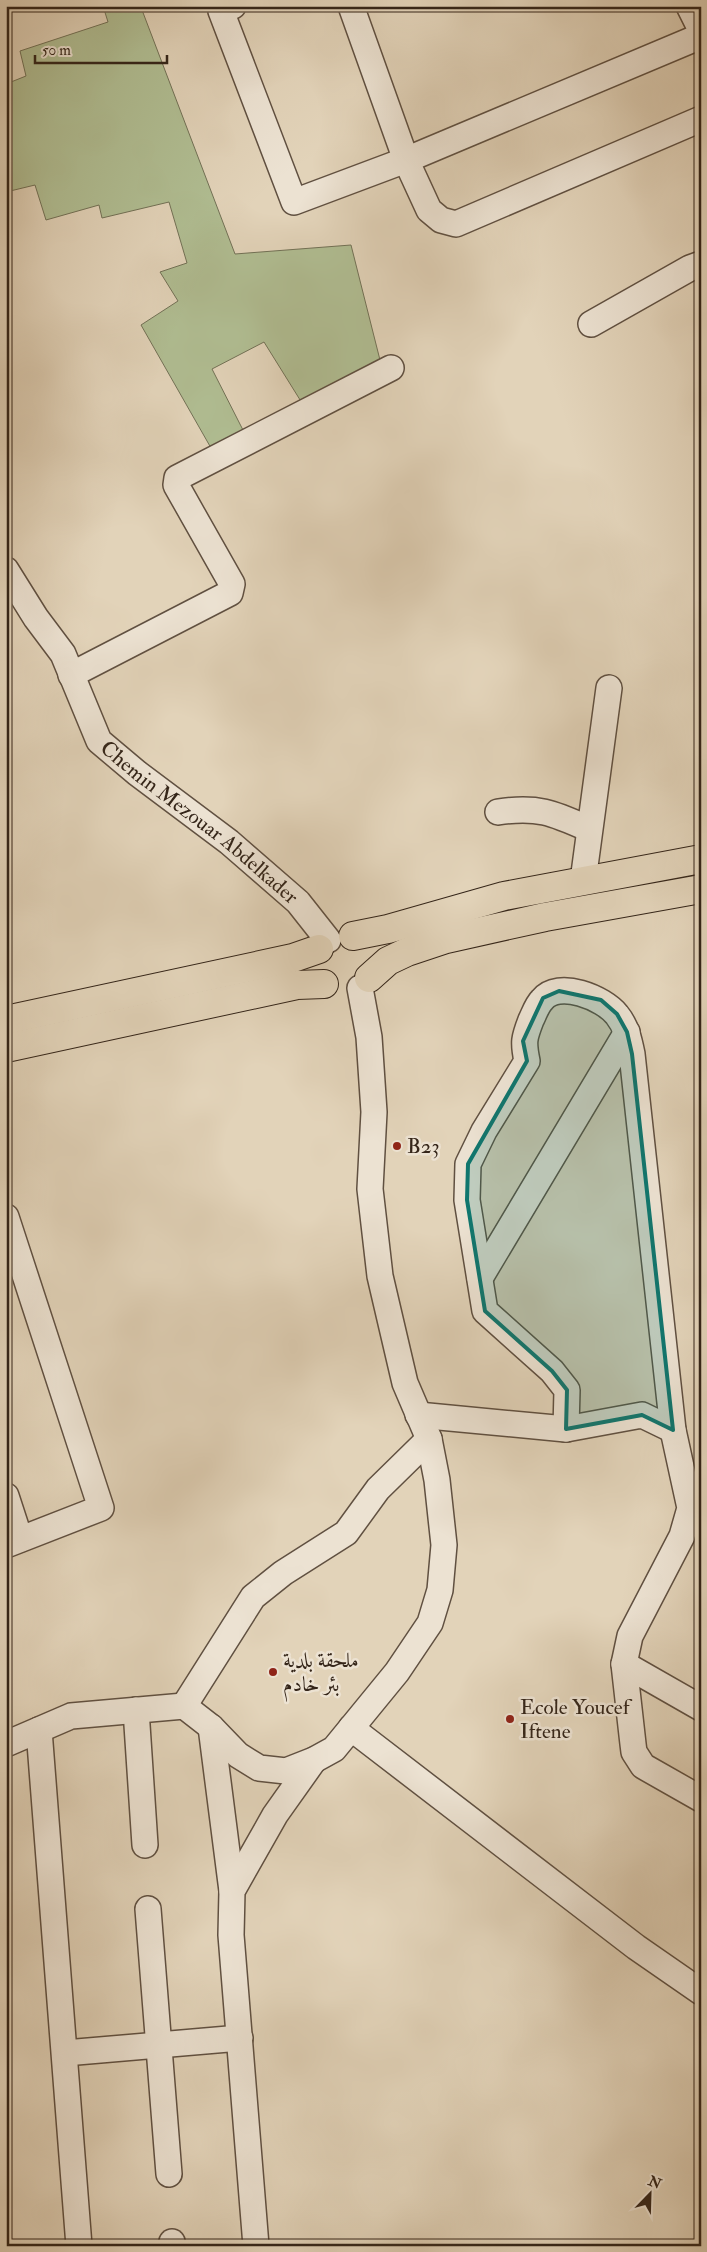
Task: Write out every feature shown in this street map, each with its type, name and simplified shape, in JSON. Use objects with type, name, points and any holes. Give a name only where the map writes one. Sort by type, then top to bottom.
[{"type":"highway","points":[[6,1020],[292,958],[333,942],[388,929],[504,896],[701,859]]},
{"type":"highway","points":[[364,983],[372,966],[371,954],[364,943],[333,942],[315,961],[317,974],[324,984],[335,991],[348,992],[364,983],[388,961],[407,952],[446,939],[545,917],[701,889]]},
{"type":"highway","points":[[6,1048],[297,984],[324,984]]},
{"type":"street","points":[[233,6],[221,11],[294,202],[406,160],[701,36]]},
{"type":"street","points":[[351,6],[406,160],[429,210],[441,220],[456,224],[701,119]]},
{"type":"street","points":[[689,6],[701,30]]},
{"type":"street","points":[[591,324],[690,268],[701,264]]},
{"type":"street","points":[[71,675],[230,593],[232,584],[176,485],[177,478],[390,368]]},
{"type":"street","name":"Chemin Mezouar Abdelkader","points":[[6,570],[36,618],[63,654],[99,741],[137,773],[229,842],[298,902],[333,942]]},
{"type":"street","points":[[583,881],[609,688]]},
{"type":"street","points":[[498,812],[520,808],[548,811],[590,829]]},
{"type":"street","points":[[6,1744],[71,1716],[184,1706],[211,1727],[238,1755],[258,1768],[286,1771],[314,1760],[334,1749],[397,1672],[430,1623],[440,1590],[444,1545],[437,1480],[429,1439],[405,1382],[380,1276],[370,1189],[374,1112],[364,983]]},
{"type":"street","points":[[566,1429],[567,1390],[552,1370],[485,1311],[467,1200],[468,1164],[484,1131],[527,1061],[523,1041],[543,998],[559,991],[576,992],[601,1000],[617,1014],[627,1032],[632,1054],[673,1430],[688,1493],[693,1532],[630,1636],[624,1664],[633,1744],[638,1760],[643,1766],[701,1799]]},
{"type":"street","points":[[480,1278],[627,1032]]},
{"type":"street","points":[[6,1217],[101,1508],[13,1542],[6,1496]]},
{"type":"street","points":[[418,1415],[566,1429],[642,1415],[673,1430]]},
{"type":"street","points":[[184,1706],[252,1597],[283,1573],[346,1533],[378,1489],[429,1439]]},
{"type":"street","points":[[624,1664],[701,1708]]},
{"type":"street","points":[[136,1710],[145,1845]]},
{"type":"street","points":[[211,1727],[232,1891],[231,1936],[256,2246]]},
{"type":"street","points":[[350,1728],[636,1948],[701,1992]]},
{"type":"street","points":[[39,1730],[79,2246]]},
{"type":"street","points":[[232,1891],[275,1815],[314,1760]]},
{"type":"street","points":[[148,1909],[169,2174]]},
{"type":"street","points":[[65,2053],[240,2038]]},
{"type":"highlighted area","points":[[559,991],[601,1000],[617,1014],[627,1032],[632,1054],[673,1430],[642,1415],[566,1429],[567,1390],[552,1371],[485,1311],[467,1200],[468,1164],[527,1061],[523,1041],[543,998]]},
{"type":"green space","points":[[103,6],[150,6],[142,10],[235,254],[351,245],[381,364],[302,403],[264,342],[212,369],[244,432],[211,448],[141,325],[178,301],[160,272],[187,263],[169,202],[102,218],[99,205],[46,220],[35,185],[6,192],[6,84],[26,76],[20,51],[108,22]]},
{"type":"place","name":"B23","points":[[397,1146]]},
{"type":"place","name":"ملحقة بلدية بئر خادم","points":[[273,1672]]},
{"type":"place","name":"Ecole Youcef Iftene","points":[[510,1719]]}]
